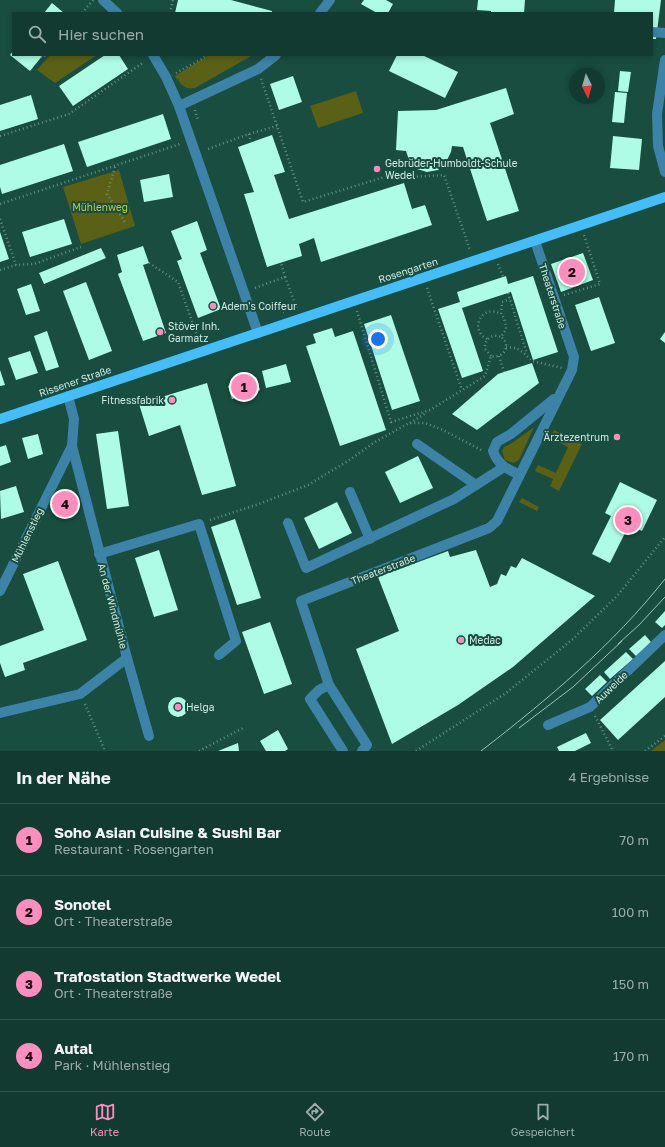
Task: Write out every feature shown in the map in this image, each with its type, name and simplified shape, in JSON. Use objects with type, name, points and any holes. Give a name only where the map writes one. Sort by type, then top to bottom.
[{"type":"main road","name":"Rosengarten","points":[[158,365],[301,319],[665,197]]},
{"type":"main road","name":"Rissener Straße","points":[[0,419],[158,365]]},
{"type":"street","points":[[103,0],[116,12]]},
{"type":"street","points":[[321,12],[330,0]]},
{"type":"street","points":[[653,32],[665,33]]},
{"type":"street","points":[[155,56],[179,106],[258,333]]},
{"type":"street","points":[[179,106],[258,70],[275,56]]},
{"type":"street","points":[[665,60],[663,84],[657,114],[658,146],[665,172]]},
{"type":"street","name":"Theaterstraße","points":[[362,751],[367,745],[329,685],[301,601],[489,528],[497,521],[558,395],[572,370],[574,357],[535,240]]},
{"type":"street","name":"Theaterstraße","points":[[495,458],[493,451],[497,442],[511,434],[558,395]]},
{"type":"street","name":"Mühlenstieg","points":[[68,396],[74,419],[72,446],[99,554]]},
{"type":"street","points":[[417,444],[476,485]]},
{"type":"street","name":"Mühlenstieg","points":[[2,586],[72,446]]},
{"type":"street","points":[[495,458],[504,467],[520,475]]},
{"type":"street","points":[[288,523],[306,568],[454,499],[504,467]]},
{"type":"street","points":[[350,492],[370,538]]},
{"type":"street","points":[[99,554],[199,524],[236,641],[219,655]]},
{"type":"street","name":"An der Windmühle","points":[[99,554],[149,736]]},
{"type":"street","name":"Auweide","points":[[548,725],[590,707],[665,635]]},
{"type":"street","name":"An der Windmühle","points":[[0,713],[80,694],[127,658]]},
{"type":"street","points":[[329,685],[319,690],[310,699],[344,751]]},
{"type":"path","points":[[83,12],[93,0]]},
{"type":"path","points":[[170,12],[173,0]]},
{"type":"path","points":[[41,57],[43,58],[45,56]]},
{"type":"path","points":[[0,136],[69,114],[153,56]]},
{"type":"path","points":[[166,77],[202,59],[205,56]]},
{"type":"path","points":[[258,70],[303,202],[391,175],[412,177],[444,175],[473,261]]},
{"type":"path","points":[[192,101],[198,122]]},
{"type":"path","points":[[205,142],[208,149],[249,134],[277,126]]},
{"type":"path","points":[[249,134],[251,142]]},
{"type":"path","points":[[0,204],[191,140]]},
{"type":"path","points":[[115,166],[107,194],[126,224]]},
{"type":"path","points":[[0,219],[16,265]]},
{"type":"path","points":[[554,298],[600,284],[581,225]]},
{"type":"path","points":[[0,270],[16,265],[34,264],[81,247]]},
{"type":"path","points":[[149,263],[178,282],[202,351]]},
{"type":"path","points":[[281,263],[301,319]]},
{"type":"path","points":[[257,293],[255,288],[285,276]]},
{"type":"path","points":[[423,278],[462,390]]},
{"type":"path","points":[[508,293],[527,356]]},
{"type":"path","points":[[259,298],[261,304],[301,319]]},
{"type":"path","points":[[501,337],[506,330],[506,322],[501,314],[502,302],[510,299]]},
{"type":"path","points":[[354,301],[391,422],[430,410]]},
{"type":"path","points":[[487,339],[479,332],[478,325],[481,316],[488,312],[501,314]]},
{"type":"path","points":[[494,336],[501,337],[505,341],[505,352],[499,356],[491,356],[486,352],[484,346],[487,339],[494,336]]},
{"type":"path","points":[[506,347],[516,348],[527,356],[532,362],[550,366]]},
{"type":"path","points":[[199,524],[259,504],[308,485],[375,442],[410,424],[485,376],[491,356]]},
{"type":"path","points":[[499,356],[504,372]]},
{"type":"path","points":[[410,424],[425,423],[443,430],[495,458]]},
{"type":"path","points":[[416,751],[506,693],[573,639],[617,596],[665,537]]},
{"type":"path","points":[[80,694],[105,751]]},
{"type":"path","points":[[590,707],[613,751]]},
{"type":"path","points":[[199,751],[245,727]]},
{"type":"path","points":[[645,751],[665,736]]},
{"type":"green space","points":[[49,56],[96,56],[55,83],[37,70]]},
{"type":"green space","points":[[207,56],[251,56],[195,88],[183,86],[175,76]]},
{"type":"green space","points":[[356,91],[363,113],[318,128],[310,106]]},
{"type":"green space","name":"Mühlenweg","points":[[119,170],[135,226],[81,244],[63,187]]},
{"type":"green space","points":[[534,427],[519,460],[513,463],[505,460],[502,451],[504,447]]},
{"type":"green space","points":[[554,430],[582,444],[559,491],[550,486],[553,479],[535,471],[538,465],[556,473],[568,447],[550,438]]},
{"type":"green space","points":[[522,498],[539,507],[537,511],[519,502]]},
{"type":"green space","points":[[665,740],[665,751],[651,751]]},
{"type":"building","points":[[178,0],[231,0],[272,11],[272,12],[175,12]]},
{"type":"building","points":[[364,0],[386,0],[393,4],[389,12],[375,12],[361,4]]},
{"type":"building","points":[[478,0],[525,0],[524,12],[491,12],[477,10]]},
{"type":"building","points":[[615,0],[661,0],[656,39],[653,39],[653,12],[614,12]]},
{"type":"building","points":[[52,3],[63,12],[45,12]]},
{"type":"building","points":[[12,52],[12,56],[42,56],[30,71],[10,55]]},
{"type":"building","points":[[104,56],[120,56],[128,69],[73,106],[59,86]]},
{"type":"building","points":[[396,56],[424,56],[458,72],[445,98],[389,71]]},
{"type":"building","points":[[620,71],[631,72],[628,92],[618,91]]},
{"type":"building","points":[[293,76],[302,102],[279,110],[270,84]]},
{"type":"building","points":[[506,88],[514,114],[490,123],[519,211],[487,221],[463,147],[452,146],[451,152],[445,164],[438,170],[427,172],[417,169],[410,163],[406,151],[396,150],[398,111],[436,110]]},
{"type":"building","points":[[615,92],[627,93],[624,123],[612,122]]},
{"type":"building","points":[[31,95],[38,119],[0,131],[0,105]]},
{"type":"building","points":[[163,114],[171,139],[87,167],[78,142]]},
{"type":"building","points":[[272,135],[285,172],[274,175],[289,219],[404,183],[412,209],[425,205],[432,225],[321,262],[314,238],[299,244],[302,256],[267,267],[244,194],[254,192],[238,147]]},
{"type":"building","points":[[613,136],[642,139],[639,170],[610,168]]},
{"type":"building","points":[[64,144],[73,171],[2,194],[0,187],[0,165]]},
{"type":"building","points":[[169,174],[173,197],[144,202],[140,180]]},
{"type":"building","points":[[64,219],[72,244],[30,257],[22,232]]},
{"type":"building","points":[[197,221],[207,250],[200,253],[221,309],[198,318],[177,261],[182,259],[171,231]]},
{"type":"building","points":[[0,232],[9,259],[0,262]]},
{"type":"building","points":[[143,246],[149,263],[143,265],[166,333],[143,341],[118,274],[122,272],[117,255]]},
{"type":"building","points":[[101,248],[106,258],[44,284],[39,273]]},
{"type":"building","points":[[583,253],[593,280],[561,292],[551,264]]},
{"type":"building","points":[[506,276],[508,284],[533,276],[558,352],[533,360],[511,292],[462,308],[483,371],[462,378],[438,309],[460,302],[457,292]]},
{"type":"building","points":[[86,282],[112,351],[89,360],[63,291]]},
{"type":"building","points":[[31,284],[40,311],[26,315],[17,289]]},
{"type":"building","points":[[599,297],[615,343],[591,351],[575,305]]},
{"type":"building","points":[[391,315],[420,401],[392,410],[364,324]]},
{"type":"building","points":[[332,328],[335,337],[353,331],[386,430],[340,446],[306,346],[316,343],[313,334]]},
{"type":"building","points":[[47,331],[59,367],[46,371],[34,336]]},
{"type":"building","points":[[665,332],[665,343],[660,339]]},
{"type":"building","points":[[30,351],[38,373],[16,380],[8,358]]},
{"type":"building","points":[[532,363],[539,383],[477,430],[452,414],[498,374]]},
{"type":"building","points":[[286,364],[291,382],[266,388],[262,371]]},
{"type":"building","points":[[0,370],[5,385],[0,386]]},
{"type":"building","points":[[256,377],[260,390],[232,399],[228,386]]},
{"type":"building","points":[[207,383],[236,486],[202,495],[180,425],[149,436],[139,404]]},
{"type":"building","points":[[118,431],[129,506],[107,509],[96,434]]},
{"type":"building","points":[[38,434],[43,454],[28,459],[22,438]]},
{"type":"building","points":[[6,445],[11,462],[0,466],[0,447]]},
{"type":"building","points":[[418,456],[433,488],[400,503],[385,472]]},
{"type":"building","points":[[620,482],[657,500],[642,531],[629,525],[610,563],[592,554],[611,516],[605,513]]},
{"type":"building","points":[[16,486],[24,512],[1,519],[0,491]]},
{"type":"building","points":[[337,502],[352,533],[319,549],[304,518]]},
{"type":"building","points":[[235,519],[261,598],[237,605],[211,527]]},
{"type":"building","points":[[159,550],[178,610],[154,617],[135,558]]},
{"type":"building","name":"Medac","points":[[476,550],[490,587],[497,584],[501,574],[506,576],[511,566],[516,568],[522,558],[595,596],[513,667],[458,705],[392,744],[356,649],[399,631],[378,577],[448,551],[450,557]]},
{"type":"building","points":[[58,561],[87,640],[23,663],[25,670],[5,677],[0,663],[0,646],[44,630],[23,574]]},
{"type":"building","points":[[665,611],[665,625],[662,628],[655,622]]},
{"type":"building","points":[[270,622],[292,684],[264,694],[242,632]]},
{"type":"building","points":[[645,635],[651,642],[636,656],[629,649]]},
{"type":"building","points":[[626,652],[633,659],[610,679],[604,672]]},
{"type":"building","points":[[665,661],[665,697],[618,740],[600,720]]},
{"type":"building","points":[[600,675],[607,682],[592,696],[585,689]]},
{"type":"building","name":"Helga","points":[[178,697],[185,700],[188,707],[185,714],[178,717],[171,714],[168,707],[171,700]]},
{"type":"building","points":[[278,730],[288,749],[285,751],[266,751],[260,741]]},
{"type":"building","points":[[586,733],[591,743],[575,751],[559,751],[557,747]]},
{"type":"building","points":[[238,743],[239,751],[218,751]]},
{"type":"tram line","points":[[481,751],[555,692],[578,671],[624,627],[665,579]]},
{"type":"tram line","points":[[618,644],[639,625],[665,597]]},
{"type":"tram line","points":[[519,728],[573,687],[622,641]]},
{"type":"place","name":"Gebrüder-Humboldt-Schule Wedel","points":[[377,169]]},
{"type":"place","name":"Sonotel","points":[[572,272]]},
{"type":"place","name":"Adem's Coiffeur","points":[[213,306]]},
{"type":"place","name":"Stöver Inh. Garmatz","points":[[160,332]]},
{"type":"place","name":"Soho Asian Cuisine & Sushi Bar","points":[[244,387]]},
{"type":"place","name":"Fitnessfabrik","points":[[172,400]]},
{"type":"place","name":"Ärztezentrum","points":[[617,437]]},
{"type":"place","name":"Autal","points":[[65,504]]},
{"type":"place","name":"Trafostation Stadtwerke Wedel","points":[[628,520]]},
{"type":"place","name":"Medac","points":[[461,640]]},
{"type":"place","name":"Helga","points":[[178,707]]}]
